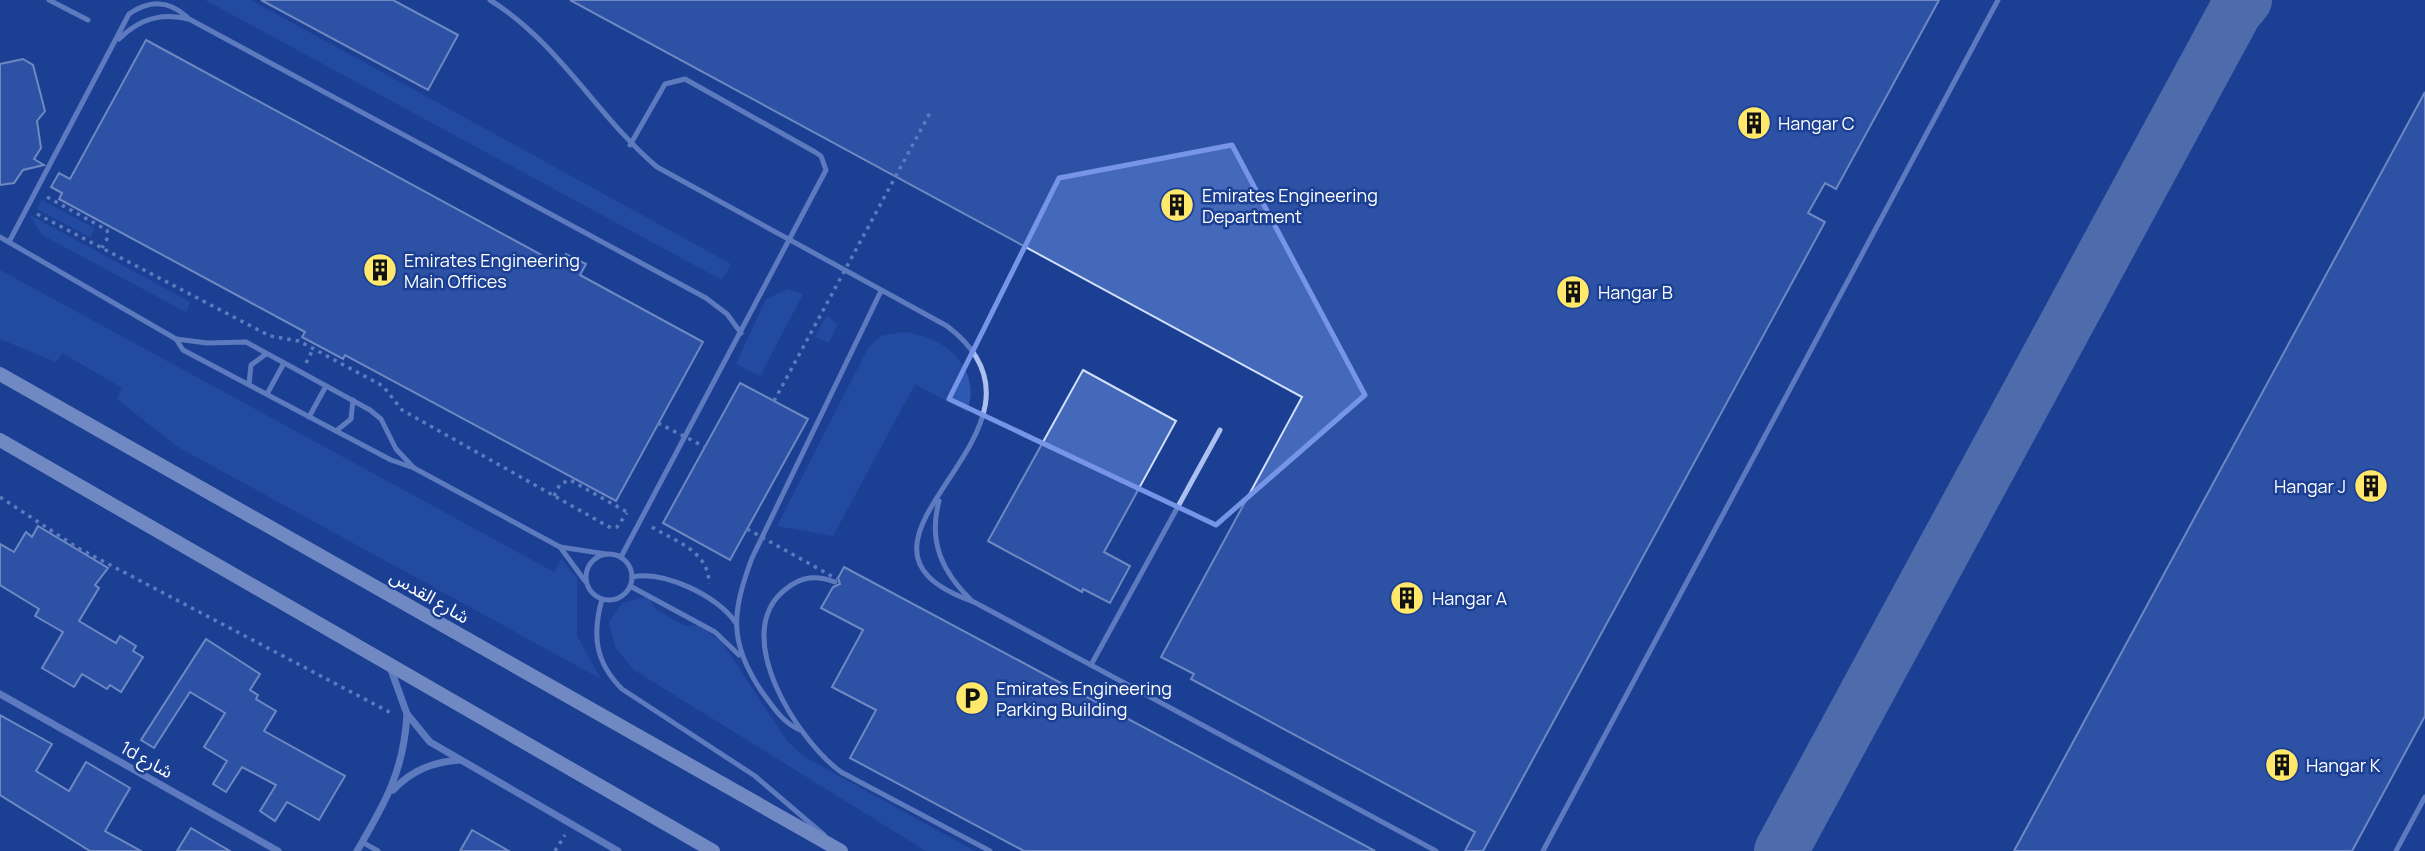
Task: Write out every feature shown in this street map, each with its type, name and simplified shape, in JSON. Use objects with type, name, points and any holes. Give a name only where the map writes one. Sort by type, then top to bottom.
[{"type":"main road","name":"شارع القدس","points":[[0,374],[842,851]]},
{"type":"main road","points":[[0,440],[713,851]]},
{"type":"street","points":[[388,663],[407,717],[430,742],[618,851]]},
{"type":"street","name":"1d شارع","points":[[0,694],[278,851]]},
{"type":"street","points":[[357,851],[390,793],[403,755],[407,717]]},
{"type":"street","points":[[390,793],[401,781],[429,765],[461,760]]},
{"type":"lane","points":[[49,0],[88,20]]},
{"type":"lane","points":[[490,0],[545,45],[630,145],[681,183],[947,326],[967,341],[980,361],[986,380],[986,407],[977,431],[940,498],[921,522],[917,534],[918,561],[932,583],[943,591],[974,602],[1436,851]]},
{"type":"lane","points":[[1543,851],[1998,0]]},
{"type":"lane","points":[[9,242],[129,14],[153,2],[179,9],[189,19]]},
{"type":"lane","points":[[118,39],[128,30],[151,18],[176,16],[189,19],[706,298],[727,314],[741,333]]},
{"type":"lane","points":[[621,557],[826,170],[821,156],[815,152],[685,79],[665,84],[630,145]]},
{"type":"lane","points":[[0,237],[176,339],[207,344],[239,341],[353,400],[381,419],[391,443],[414,468]]},
{"type":"lane","points":[[743,661],[735,622],[737,602],[752,558],[881,291]]},
{"type":"lane","points":[[176,339],[183,350],[399,464],[414,468],[560,547],[621,557],[631,569],[630,586],[618,597],[602,599]]},
{"type":"lane","points":[[249,385],[251,365],[266,354]]},
{"type":"lane","points":[[267,394],[284,363]]},
{"type":"lane","points":[[309,417],[326,386]]},
{"type":"lane","points":[[336,431],[351,419],[353,400]]},
{"type":"lane","points":[[1091,665],[1220,430]]},
{"type":"lane","points":[[940,498],[935,516],[937,552],[955,585],[974,602]]},
{"type":"lane","points":[[560,547],[587,584],[602,599]]},
{"type":"lane","points":[[587,584],[587,568],[598,556],[606,554]]},
{"type":"lane","points":[[632,577],[650,574],[668,578],[721,606],[735,622]]},
{"type":"lane","points":[[836,581],[809,577],[795,581],[769,608],[763,625],[766,662],[800,730],[820,755],[841,772],[989,851]]},
{"type":"lane","points":[[630,586],[715,632],[743,661],[779,715],[800,730]]},
{"type":"lane","points":[[602,599],[595,632],[602,664],[611,678],[622,689],[755,776],[842,851]]},
{"type":"lane","points":[[2396,851],[2425,797]]},
{"type":"lane","points":[[362,842],[377,851]]},
{"type":"path","points":[[774,401],[931,111]]},
{"type":"path","points":[[36,192],[103,227],[108,237],[102,248]]},
{"type":"path","points":[[26,209],[270,337],[299,341],[383,386],[402,410],[611,528],[617,527],[627,513]]},
{"type":"path","points":[[658,423],[705,447]]},
{"type":"path","points":[[0,497],[78,548],[407,717]]},
{"type":"path","points":[[747,529],[836,581]]},
{"type":"path","points":[[555,851],[571,824]]},
{"type":"highlighted area","points":[[1232,145],[1365,395],[1216,525],[949,399],[1059,178]]},
{"type":"shaded area","points":[[205,0],[251,0],[731,264],[722,280]]},
{"type":"shaded area","points":[[42,200],[94,228],[91,238],[37,209]]},
{"type":"shaded area","points":[[30,215],[190,302],[186,312],[42,235]]},
{"type":"shaded area","points":[[0,270],[554,572],[561,559],[577,578],[577,636],[601,679],[178,447],[117,399],[122,388],[62,353],[56,362],[0,339]]},
{"type":"shaded area","points":[[788,289],[803,294],[760,376],[736,364],[766,299]]},
{"type":"shaded area","points":[[827,315],[837,325],[829,343],[815,337]]},
{"type":"shaded area","points":[[903,332],[933,340],[945,347],[965,368],[970,381],[971,396],[967,412],[915,384],[833,536],[777,526],[868,348],[881,336]]},
{"type":"shaded area","points":[[645,597],[651,600],[654,608],[685,626],[700,626],[722,642],[787,741],[803,756],[975,851],[926,851],[634,670],[615,647],[609,622],[622,603]]},
{"type":"building","points":[[261,0],[393,0],[458,35],[428,90]]},
{"type":"building","points":[[570,0],[1939,0],[1836,189],[1825,183],[1808,213],[1825,222],[1483,851],[1465,851],[1475,832],[1191,679],[1194,674],[1161,657],[1302,397]]},
{"type":"building","name":"Emirates Engineering Main Offices","points":[[146,40],[560,265],[566,254],[586,264],[580,275],[703,342],[616,501],[345,355],[343,359],[302,337],[305,332],[59,199],[62,193],[51,187],[59,173],[70,179]]},
{"type":"building","points":[[23,59],[33,65],[45,111],[37,121],[41,148],[34,159],[44,165],[23,170],[14,183],[0,185],[0,64]]},
{"type":"building","points":[[2425,92],[2425,716],[2352,851],[2014,851]]},
{"type":"building","points":[[1083,370],[1176,421],[1104,552],[1130,566],[1110,603],[1083,589],[1082,592],[988,541]]},
{"type":"building","points":[[740,383],[808,419],[730,560],[663,523]]},
{"type":"building","points":[[38,526],[108,568],[95,585],[99,588],[79,621],[116,643],[120,636],[136,646],[133,651],[143,657],[121,692],[110,685],[107,689],[82,674],[74,687],[42,668],[63,632],[35,616],[39,609],[0,585],[0,544],[14,552],[26,532],[32,537]]},
{"type":"building","name":"Emirates Engineering Parking Building","points":[[844,567],[1375,851],[1024,851],[850,758],[876,710],[832,687],[863,630],[821,608],[833,587],[840,584],[838,578]]},
{"type":"building","points":[[206,639],[260,674],[250,690],[258,695],[256,699],[276,711],[264,731],[345,776],[319,820],[287,802],[275,821],[260,811],[276,785],[242,767],[226,792],[213,784],[227,761],[204,747],[225,713],[190,692],[154,748],[141,740]]},
{"type":"building","points":[[0,715],[52,744],[36,771],[69,791],[86,762],[130,788],[105,831],[141,851],[90,851],[0,795]]},
{"type":"building","points":[[191,828],[206,837],[230,851],[177,851]]},
{"type":"building","points":[[472,830],[509,851],[460,851]]},
{"type":"taxiway","points":[[1781,851],[2235,12],[2245,0]]},
{"type":"place","name":"Hangar C","points":[[1754,123]]},
{"type":"place","name":"Emirates Engineering Department","points":[[1177,205]]},
{"type":"place","name":"Emirates Engineering Main Offices","points":[[380,270]]},
{"type":"place","name":"Hangar B","points":[[1573,292]]},
{"type":"place","name":"Hangar J","points":[[2371,486]]},
{"type":"place","name":"Hangar A","points":[[1407,598]]},
{"type":"place","name":"Emirates Engineering Parking Building","points":[[972,698]]},
{"type":"place","name":"Hangar K","points":[[2282,765]]}]
